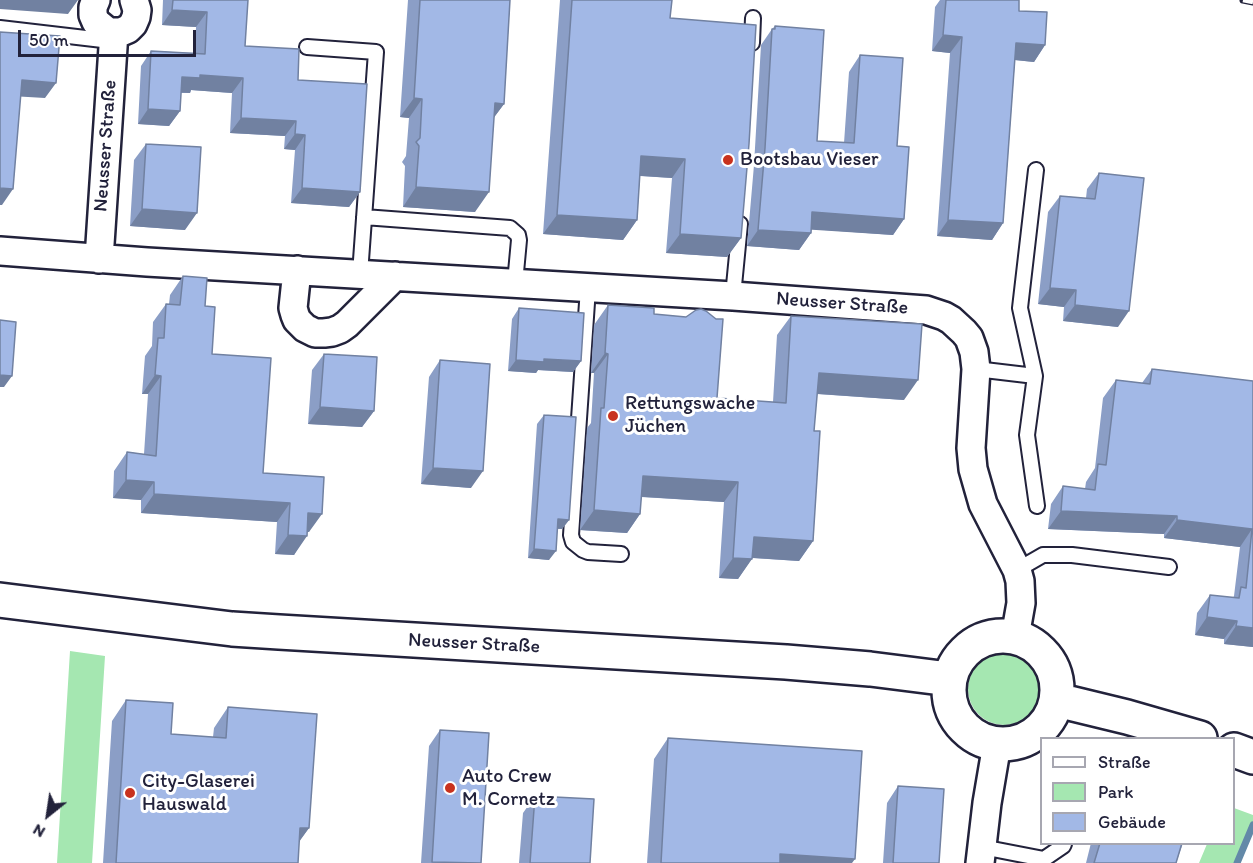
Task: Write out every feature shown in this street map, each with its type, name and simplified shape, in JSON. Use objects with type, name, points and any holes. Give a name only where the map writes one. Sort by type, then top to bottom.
[{"type":"main road","name":"Neusser Straße","points":[[0,600],[279,633],[786,662],[950,679]]},
{"type":"main road","points":[[987,637],[1015,637],[1027,641],[1040,650],[1050,662],[1056,677],[1057,700],[1045,725],[1031,737],[1014,744],[997,744],[975,737],[958,722],[951,708],[948,693],[950,679],[955,663],[972,644],[987,637]]},
{"type":"main road","points":[[1057,700],[1196,737]]},
{"type":"main road","points":[[1235,751],[1253,757]]},
{"type":"street","points":[[96,0],[93,7],[96,22],[114,37],[133,24],[137,10],[134,0]]},
{"type":"street","name":"Neusser Straße","points":[[99,259],[114,37]]},
{"type":"street","name":"Neusser Straße","points":[[0,251],[99,259],[734,296],[935,312],[951,320],[969,338],[974,352],[976,369],[971,437],[973,469],[983,504],[1020,580],[1022,595],[1015,637]]},
{"type":"street","points":[[297,270],[293,308],[295,315],[305,328],[315,333],[340,329],[395,276]]},
{"type":"street","points":[[981,855],[997,744]]},
{"type":"lane","points":[[751,52],[753,18]]},
{"type":"lane","points":[[0,28],[114,37]]},
{"type":"lane","points":[[307,48],[376,52],[360,274]]},
{"type":"lane","points":[[1036,171],[1020,308],[1035,376],[1027,435],[1037,506]]},
{"type":"lane","points":[[734,296],[741,208]]},
{"type":"lane","points":[[364,217],[510,228],[518,235],[519,240],[515,284]]},
{"type":"lane","points":[[588,288],[571,535],[575,545],[588,552],[621,554]]},
{"type":"lane","points":[[976,369],[1035,376]]},
{"type":"lane","points":[[1017,570],[1043,555],[1072,555],[1169,567]]},
{"type":"lane","points":[[981,855],[1044,859],[1063,845]]},
{"type":"green space","points":[[70,651],[105,656],[92,863],[57,863]]},
{"type":"green space","points":[[1004,653],[1024,659],[1034,669],[1040,689],[1034,709],[1024,719],[1004,725],[984,719],[974,709],[968,689],[974,669],[984,659]]},
{"type":"green space","points":[[1235,808],[1253,815],[1253,829],[1238,863],[1199,863],[1207,845],[1235,845]]},
{"type":"building","points":[[173,0],[248,0],[245,46],[299,49],[298,80],[367,84],[360,192],[302,188],[305,135],[295,134],[296,121],[241,118],[243,78],[200,75],[200,78],[182,77],[180,111],[148,109],[151,51],[205,54],[207,12],[172,10]]},
{"type":"building","points":[[420,0],[510,0],[504,104],[495,103],[489,192],[416,187],[419,146],[416,142],[420,138],[422,99],[414,98]]},
{"type":"building","points":[[572,0],[672,0],[670,18],[756,25],[741,238],[680,234],[685,159],[641,156],[637,220],[557,215]]},
{"type":"building","points":[[946,0],[1019,0],[1019,11],[1047,12],[1045,45],[1016,43],[1003,223],[948,220],[962,37],[943,35]]},
{"type":"building","points":[[775,26],[824,30],[817,141],[854,143],[860,55],[903,58],[897,146],[909,147],[904,219],[812,212],[811,233],[758,230],[772,29],[775,29]]},
{"type":"building","points":[[0,32],[60,36],[56,83],[22,80],[13,189],[0,188]]},
{"type":"building","points":[[146,144],[201,147],[197,213],[142,209]]},
{"type":"building","points":[[1099,173],[1144,178],[1129,311],[1075,305],[1076,290],[1050,288],[1060,196],[1095,199]]},
{"type":"building","points":[[183,276],[207,278],[205,306],[215,307],[212,354],[271,358],[263,473],[324,477],[322,514],[308,513],[307,536],[288,535],[290,503],[154,494],[154,482],[126,480],[127,452],[156,456],[161,376],[155,375],[158,338],[164,338],[166,304],[180,305]]},
{"type":"building","points":[[608,305],[654,308],[654,314],[686,317],[701,309],[716,319],[723,319],[717,398],[786,403],[791,316],[922,324],[918,380],[819,373],[814,431],[820,431],[813,541],[754,537],[752,559],[733,558],[738,482],[643,476],[640,514],[594,510],[601,408],[604,408],[608,354],[605,353]]},
{"type":"building","points":[[519,308],[584,313],[581,361],[516,360]]},
{"type":"building","points":[[0,320],[16,322],[12,376],[0,375]]},
{"type":"building","points":[[324,354],[377,357],[374,411],[320,407]]},
{"type":"building","points":[[440,360],[490,364],[483,471],[433,468]]},
{"type":"building","points":[[1152,369],[1253,381],[1253,628],[1236,626],[1237,621],[1207,617],[1210,595],[1239,598],[1241,587],[1246,588],[1252,529],[1177,520],[1177,516],[1061,511],[1063,486],[1095,490],[1098,464],[1106,465],[1116,380],[1150,384]]},
{"type":"building","points":[[544,415],[576,417],[569,520],[558,519],[556,551],[534,549]]},
{"type":"building","points":[[126,700],[173,703],[171,734],[226,738],[228,707],[317,714],[309,828],[300,828],[298,863],[116,863]]},
{"type":"building","points":[[440,730],[489,733],[481,863],[432,862]]},
{"type":"building","points":[[668,738],[862,751],[855,859],[780,854],[780,863],[661,863]]},
{"type":"building","points":[[898,786],[944,789],[939,863],[893,863]]},
{"type":"building","points":[[535,796],[594,799],[590,863],[530,863]]},
{"type":"building","points":[[1099,845],[1181,845],[1176,863],[1094,863]]},
{"type":"waterway","points":[[1237,863],[1253,825]]},
{"type":"railway","points":[[1243,0],[1253,2]]},
{"type":"place","name":"Bootsbau Vieser","points":[[728,160]]},
{"type":"place","name":"Rettungswache Jüchen","points":[[613,416]]},
{"type":"place","name":"Auto Crew M. Cornetz","points":[[450,788]]},
{"type":"place","name":"City-Glaserei Hauswald","points":[[130,793]]}]
